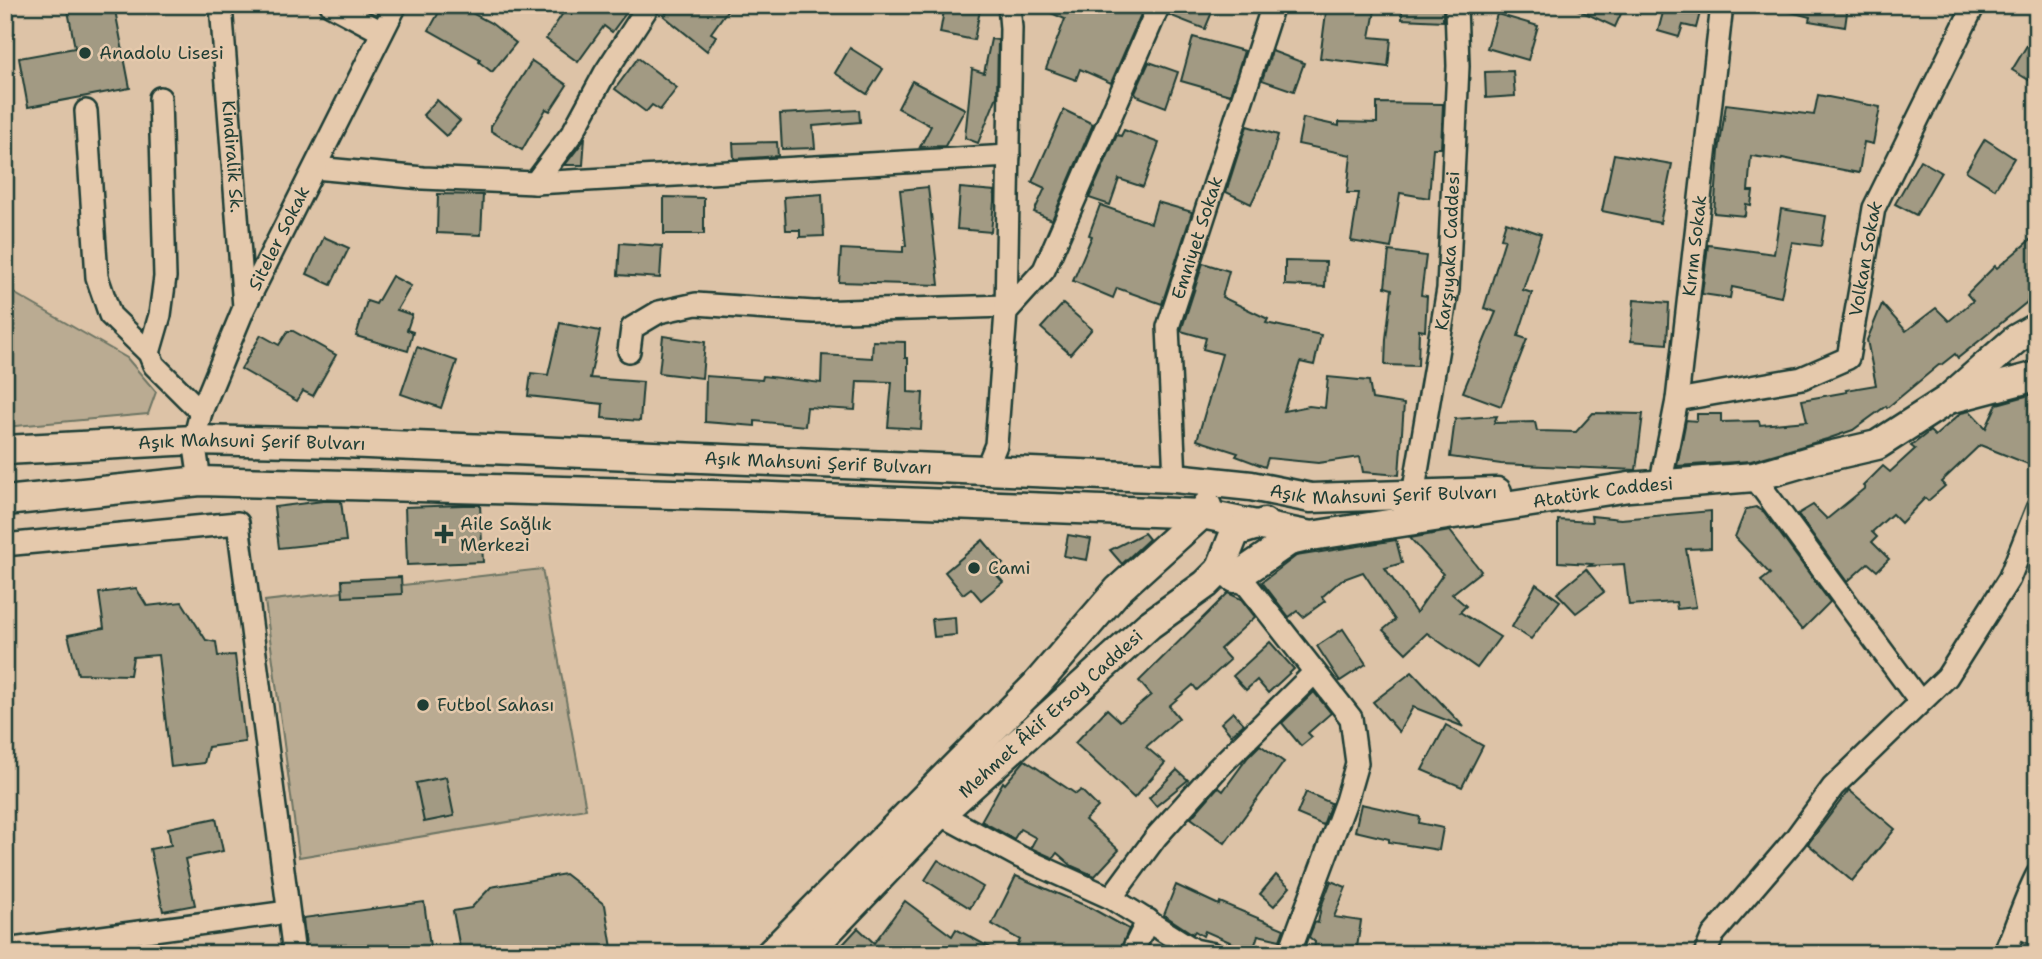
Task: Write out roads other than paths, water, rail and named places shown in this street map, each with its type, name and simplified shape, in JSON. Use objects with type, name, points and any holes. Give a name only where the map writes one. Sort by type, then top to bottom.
[{"type":"main road","name":"Atatürk Caddesi","points":[[1202,514],[1311,536],[1629,487],[1754,477],[1877,445],[1947,400],[2016,339],[2037,327]]},
{"type":"main road","name":"Atatürk Caddesi","points":[[1947,400],[2037,376]]},
{"type":"main road","name":"Aşık Mahsuni Şerif Bulvarı","points":[[5,450],[194,440],[540,451],[1175,478],[1251,486],[1311,498],[1629,487]]},
{"type":"main road","name":"Aşık Mahsuni Şerif Bulvarı","points":[[5,501],[200,481],[746,496],[1202,514]]},
{"type":"main road","name":"Mehmet Âkif Ersoy Caddesi","points":[[770,954],[1036,685],[1118,590],[1202,514],[1220,482]]},
{"type":"main road","points":[[1251,486],[1271,505],[1263,525]]},
{"type":"main road","name":"Mehmet Âkif Ersoy Caddesi","points":[[806,954],[940,814],[1150,625],[1206,584],[1228,574],[1235,532],[1263,525]]},
{"type":"main road","points":[[1228,574],[1289,541],[1311,536]]},
{"type":"street","name":"Kindiralik Sk.","points":[[221,5],[244,308]]},
{"type":"street","points":[[331,5],[382,32]]},
{"type":"street","name":"Siteler Sokak","points":[[200,481],[194,440],[201,412],[244,308],[396,5]]},
{"type":"street","points":[[535,183],[573,132],[605,73],[649,5]]},
{"type":"street","points":[[985,472],[996,445],[1006,309],[1011,28],[1009,5]]},
{"type":"street","points":[[629,351],[632,328],[659,312],[696,304],[814,312],[1006,309],[1044,270],[1159,5]]},
{"type":"street","name":"Emniyet Sokak","points":[[1175,478],[1168,327],[1273,5]]},
{"type":"street","name":"Karşıyaka Caddesi","points":[[1413,495],[1448,289],[1458,66],[1456,5]]},
{"type":"street","name":"Kırım Sokak","points":[[1660,486],[1677,400],[1722,5]]},
{"type":"street","name":"Volkan Sokak","points":[[1677,400],[1802,378],[1847,358],[1874,208],[1974,5]]},
{"type":"street","points":[[149,353],[160,315],[165,277],[160,98]]},
{"type":"street","points":[[86,111],[97,277],[110,315],[149,353],[154,365],[201,412]]},
{"type":"street","points":[[314,168],[423,178],[535,183],[1009,156]]},
{"type":"street","points":[[1754,477],[1920,702]]},
{"type":"street","points":[[1705,954],[1713,935],[1795,839],[1833,788],[1947,677],[2009,579],[2037,509]]},
{"type":"street","points":[[14,544],[238,523],[294,954]]},
{"type":"street","points":[[1228,574],[1247,585],[1351,718],[1357,763],[1346,801],[1289,954]]},
{"type":"street","points":[[1111,898],[1164,827],[1217,769],[1314,673]]},
{"type":"street","points":[[913,808],[940,814],[1020,857],[1111,898],[1194,950],[1214,954]]},
{"type":"street","points":[[2004,954],[2037,875]]},
{"type":"street","points":[[5,950],[288,912]]},
{"type":"street","points":[[1131,954],[1148,920]]},
{"type":"street","points":[[2017,926],[2037,935]]},
{"type":"place","name":"Anadolu Lisesi","points":[[85,53]]},
{"type":"place","name":"Aile Sağlık Merkezi","points":[[444,534]]},
{"type":"place","name":"Cami","points":[[974,568]]},
{"type":"place","name":"Futbol Sahası","points":[[423,705]]}]
